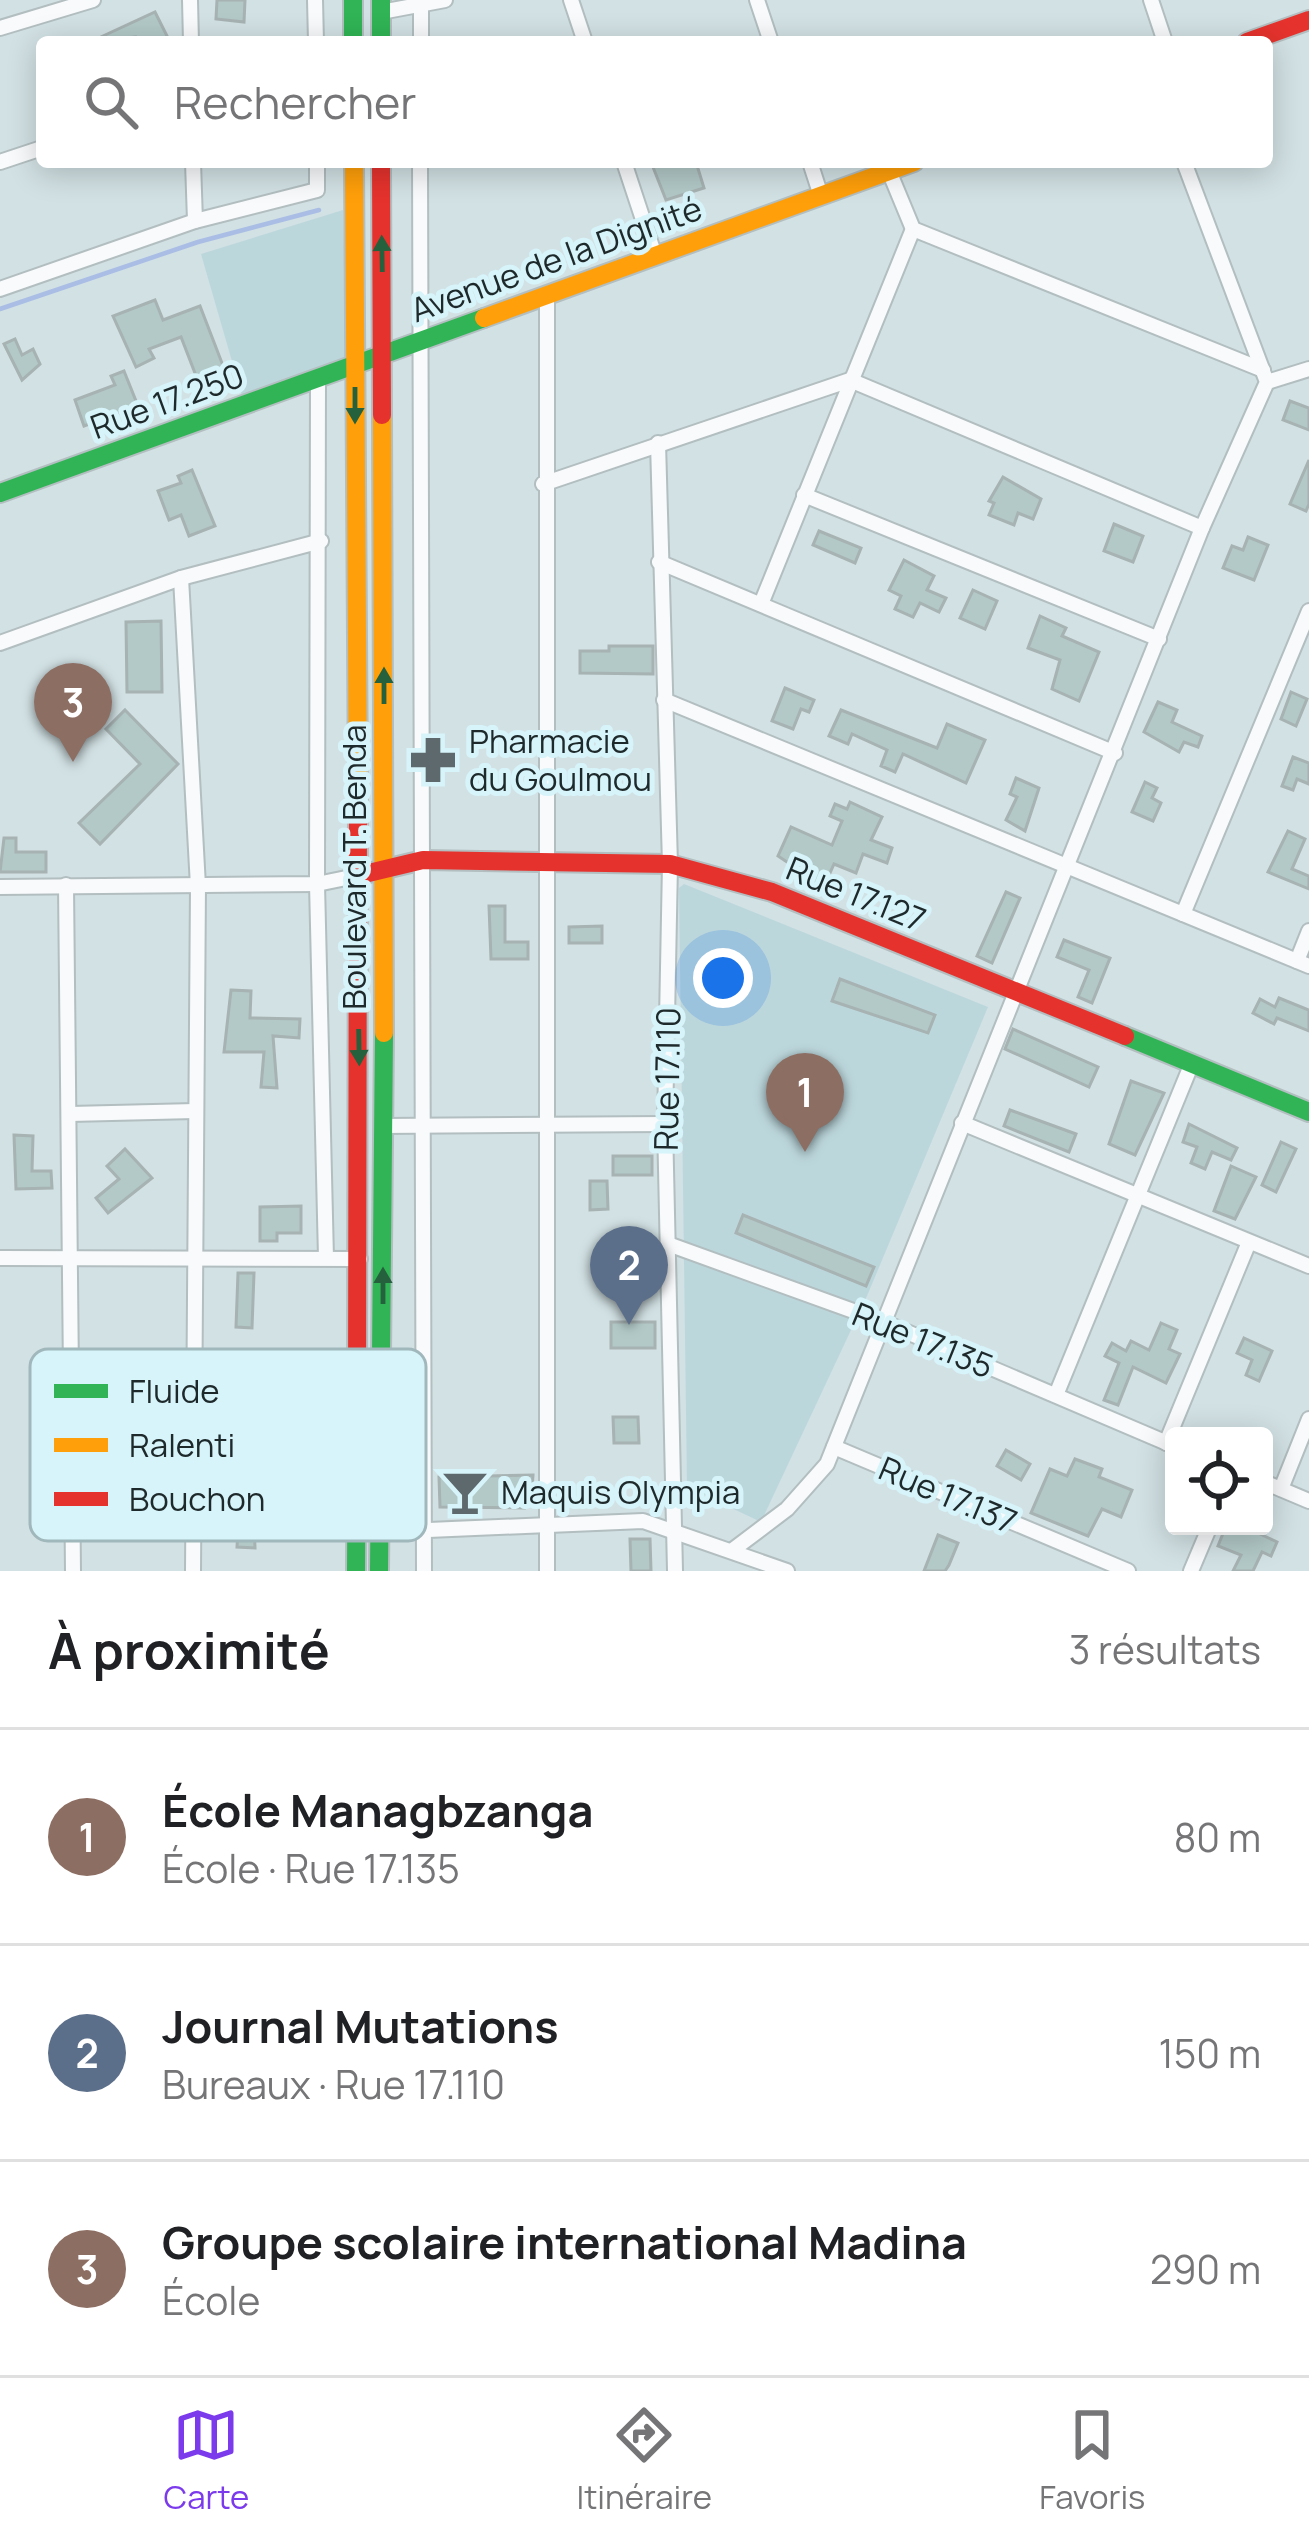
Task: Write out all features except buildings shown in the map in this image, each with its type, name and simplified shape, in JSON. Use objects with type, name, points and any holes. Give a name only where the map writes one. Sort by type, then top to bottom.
[{"type":"main road","points":[[353,0],[353,36]]},
{"type":"main road","points":[[1264,36],[1309,20]]},
{"type":"main road","name":"Boulevard T. Benda","points":[[354,168],[359,1349]]},
{"type":"main road","name":"Boulevard T. Benda","points":[[381,168],[382,1349]]},
{"type":"main road","name":"Avenue de la Dignité","points":[[355,364],[897,168]]},
{"type":"main road","name":"Rue 17.250","points":[[0,494],[355,364]]},
{"type":"main road","name":"Rue 17.127","points":[[356,875],[423,860],[670,864],[772,892],[1309,1112]]},
{"type":"main road","name":"Boulevard T. Benda","points":[[356,1541],[356,1571]]},
{"type":"main road","name":"Boulevard T. Benda","points":[[379,1571],[381,1541]]},
{"type":"street","points":[[0,28],[93,0]]},
{"type":"street","points":[[190,0],[190,36]]},
{"type":"street","points":[[315,0],[316,36]]},
{"type":"street","points":[[381,6],[445,0]]},
{"type":"street","points":[[571,0],[583,36]]},
{"type":"street","points":[[757,0],[769,36]]},
{"type":"street","points":[[1151,0],[1163,36]]},
{"type":"street","points":[[421,4],[421,36]]},
{"type":"street","points":[[0,162],[36,150]]},
{"type":"street","points":[[194,168],[195,221]]},
{"type":"street","points":[[0,289],[195,221],[317,190],[316,168]]},
{"type":"street","points":[[421,168],[424,1349]]},
{"type":"street","points":[[626,168],[655,256]]},
{"type":"street","points":[[812,168],[821,196]]},
{"type":"street","points":[[734,1549],[815,1482],[834,1447],[1014,989],[1265,376],[1186,168]]},
{"type":"street","points":[[889,171],[914,229],[1265,376],[1309,369]]},
{"type":"street","points":[[761,604],[914,229]]},
{"type":"street","points":[[547,295],[543,484],[547,1571]]},
{"type":"street","points":[[318,378],[316,884],[326,1258]]},
{"type":"street","points":[[543,484],[850,380],[1202,528]]},
{"type":"street","name":"Rue 17.110","points":[[658,443],[670,864],[665,1124],[675,1571]]},
{"type":"street","points":[[804,495],[1159,639]]},
{"type":"street","points":[[0,643],[181,578],[320,541]]},
{"type":"street","points":[[659,562],[1114,753]]},
{"type":"street","points":[[181,578],[198,886],[193,1349]]},
{"type":"street","points":[[1183,914],[1307,620]]},
{"type":"street","points":[[664,700],[1303,963],[1309,931]]},
{"type":"street","points":[[0,887],[316,884],[356,875]]},
{"type":"street","points":[[66,885],[72,1349]]},
{"type":"street","points":[[1056,1395],[1192,1063]]},
{"type":"street","points":[[70,1114],[195,1111]]},
{"type":"street","points":[[962,1123],[1309,1266]]},
{"type":"street","points":[[383,1126],[665,1124]]},
{"type":"street","points":[[1177,1427],[1249,1242]]},
{"type":"street","name":"Rue 17.135","points":[[668,1244],[881,1321],[1165,1442]]},
{"type":"street","points":[[0,1258],[360,1259]]},
{"type":"street","points":[[1281,1489],[1309,1419]]},
{"type":"street","name":"Rue 17.137","points":[[834,1447],[1128,1571]]},
{"type":"street","points":[[1273,1486],[1309,1501]]},
{"type":"street","points":[[426,1531],[643,1520],[788,1571]]},
{"type":"street","points":[[1191,1571],[1206,1535]]},
{"type":"street","points":[[73,1541],[73,1571]]},
{"type":"shaded area","points":[[343,210],[347,359],[242,396],[201,254]]},
{"type":"shaded area","points":[[684,884],[988,1007],[867,1296],[761,1522],[687,1487],[679,888]]},
{"type":"waterway","points":[[0,309],[198,242],[319,210]]},
{"type":"traffic: fast","points":[[353,0],[353,36]]},
{"type":"traffic: fast","points":[[381,0],[381,36]]},
{"type":"traffic: fast","points":[[0,493],[484,318]]},
{"type":"traffic: fast","points":[[381,1349],[384,1033]]},
{"type":"traffic: fast","points":[[1125,1036],[1309,1112]]},
{"type":"traffic: fast","points":[[356,1541],[356,1571]]},
{"type":"traffic: fast","points":[[379,1541],[379,1571]]},
{"type":"traffic: slow","points":[[354,168],[358,794]]},
{"type":"traffic: slow","points":[[484,318],[897,168]]},
{"type":"traffic: slow","points":[[382,415],[384,1033]]},
{"type":"traffic: jam","points":[[1264,36],[1309,20]]},
{"type":"traffic: jam","points":[[381,168],[382,415]]},
{"type":"traffic: jam","points":[[357,1349],[358,794]]},
{"type":"traffic: jam","points":[[356,876],[423,860],[670,864],[772,892],[1125,1036]]},
{"type":"place","name":"Pharmacie du Goulmou","points":[[433,760]]},
{"type":"place","name":"Groupe scolaire international Madina","points":[[73,762]]},
{"type":"place","name":"École Managbzanga","points":[[805,1152]]},
{"type":"place","name":"Journal Mutations","points":[[629,1325]]},
{"type":"place","name":"Maquis Olympia","points":[[465,1492]]}]
